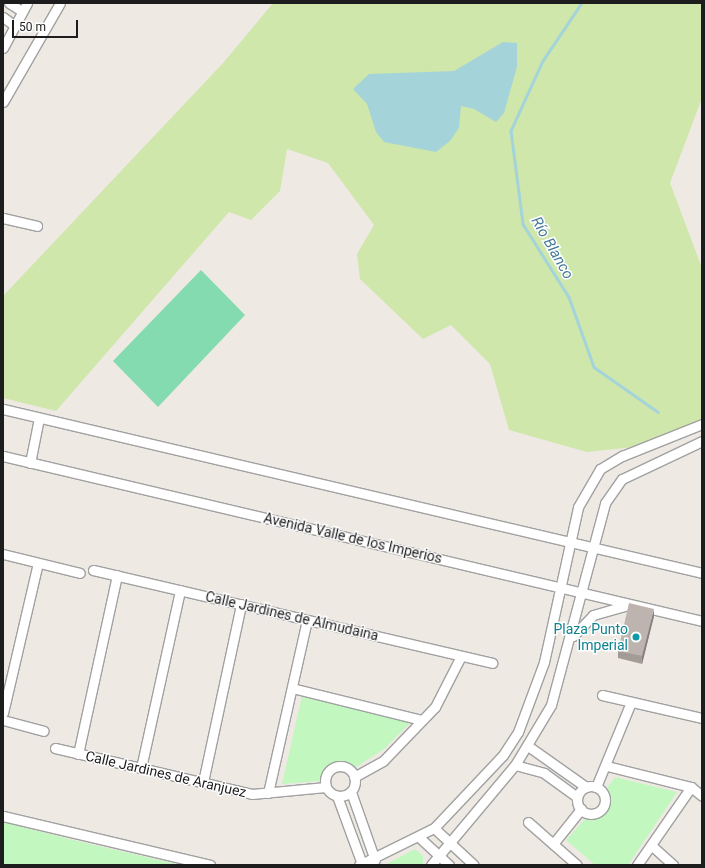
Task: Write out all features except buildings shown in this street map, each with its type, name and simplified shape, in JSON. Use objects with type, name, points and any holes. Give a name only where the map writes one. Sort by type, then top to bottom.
[{"type":"street","points":[[9,3],[22,11]]},
{"type":"street","points":[[3,48],[27,3]]},
{"type":"street","points":[[3,102],[60,3]]},
{"type":"street","points":[[3,16],[15,26]]},
{"type":"street","points":[[4,219],[37,226]]},
{"type":"street","points":[[3,409],[702,573]]},
{"type":"street","points":[[30,463],[39,418]]},
{"type":"street","points":[[375,860],[351,792],[354,777],[350,770],[334,767],[326,775],[326,787],[337,796],[360,865],[375,860],[420,838],[434,828],[503,755],[529,711],[544,662],[569,543],[586,488],[600,469],[622,456],[702,424]]},
{"type":"street","points":[[676,434],[684,448]]},
{"type":"street","points":[[431,865],[451,844],[515,765],[544,718],[558,686],[592,548],[605,504],[622,479],[684,448],[702,441]]},
{"type":"street","name":"Avenida Valle de los Imperios","points":[[3,456],[702,621]]},
{"type":"street","points":[[3,554],[80,573]]},
{"type":"street","points":[[3,713],[38,563]]},
{"type":"street","name":"Calle Jardines de Almudaina","points":[[93,570],[492,663]]},
{"type":"street","points":[[78,754],[117,575]]},
{"type":"street","points":[[141,768],[180,590]]},
{"type":"street","points":[[203,782],[241,604]]},
{"type":"street","points":[[568,646],[577,629],[593,615],[633,604]]},
{"type":"street","points":[[268,793],[307,620]]},
{"type":"street","points":[[354,777],[383,761],[435,707],[461,656]]},
{"type":"street","points":[[292,688],[421,720]]},
{"type":"street","points":[[602,694],[702,718]]},
{"type":"street","points":[[596,787],[607,766],[631,702]]},
{"type":"street","points":[[529,711],[544,718]]},
{"type":"street","points":[[3,720],[44,731]]},
{"type":"street","points":[[528,746],[586,787],[596,787],[604,796],[602,808],[592,813],[581,809]]},
{"type":"street","name":"Calle Jardines de Aranjuez","points":[[55,748],[252,794],[326,787]]},
{"type":"street","points":[[544,773],[551,762]]},
{"type":"street","points":[[515,765],[544,773],[577,797],[581,809]]},
{"type":"street","points":[[607,766],[691,788],[702,796]]},
{"type":"street","points":[[577,797],[586,787]]},
{"type":"street","points":[[637,865],[691,788]]},
{"type":"street","points":[[337,796],[351,792]]},
{"type":"street","points":[[553,844],[581,809]]},
{"type":"street","points":[[3,816],[210,865]]},
{"type":"street","points":[[528,822],[577,865]]},
{"type":"street","points":[[434,828],[451,844],[464,861],[474,865]]},
{"type":"street","points":[[352,838],[365,834]]},
{"type":"street","points":[[420,838],[449,865]]},
{"type":"street","points":[[651,845],[673,865]]},
{"type":"green space","points":[[273,3],[702,3],[702,98],[670,183],[702,268],[702,420],[644,446],[587,452],[509,430],[490,364],[451,325],[423,339],[360,279],[357,254],[374,225],[328,163],[287,149],[280,191],[251,220],[229,212],[56,411],[3,398],[3,296],[224,62]]},
{"type":"green space","points":[[201,270],[245,315],[158,407],[113,361]]},
{"type":"green space","points":[[302,696],[411,722],[384,749],[353,769],[334,763],[321,781],[282,784]]},
{"type":"green space","points":[[615,777],[677,792],[628,865],[595,865],[566,840],[587,817],[608,808],[608,787]]},
{"type":"green space","points":[[3,822],[77,841],[181,865],[3,865]]},
{"type":"green space","points":[[415,849],[423,856],[423,865],[385,865]]},
{"type":"water","points":[[503,42],[517,43],[517,67],[504,113],[496,122],[474,109],[461,106],[459,128],[450,141],[436,152],[384,142],[376,132],[367,104],[353,89],[369,74],[454,71]]},
{"type":"waterway","name":"Río Blanco","points":[[582,3],[543,61],[511,131],[523,224],[569,297],[594,367],[658,412]]},
{"type":"place","name":"Plaza Punto Imperial","points":[[636,637]]}]
